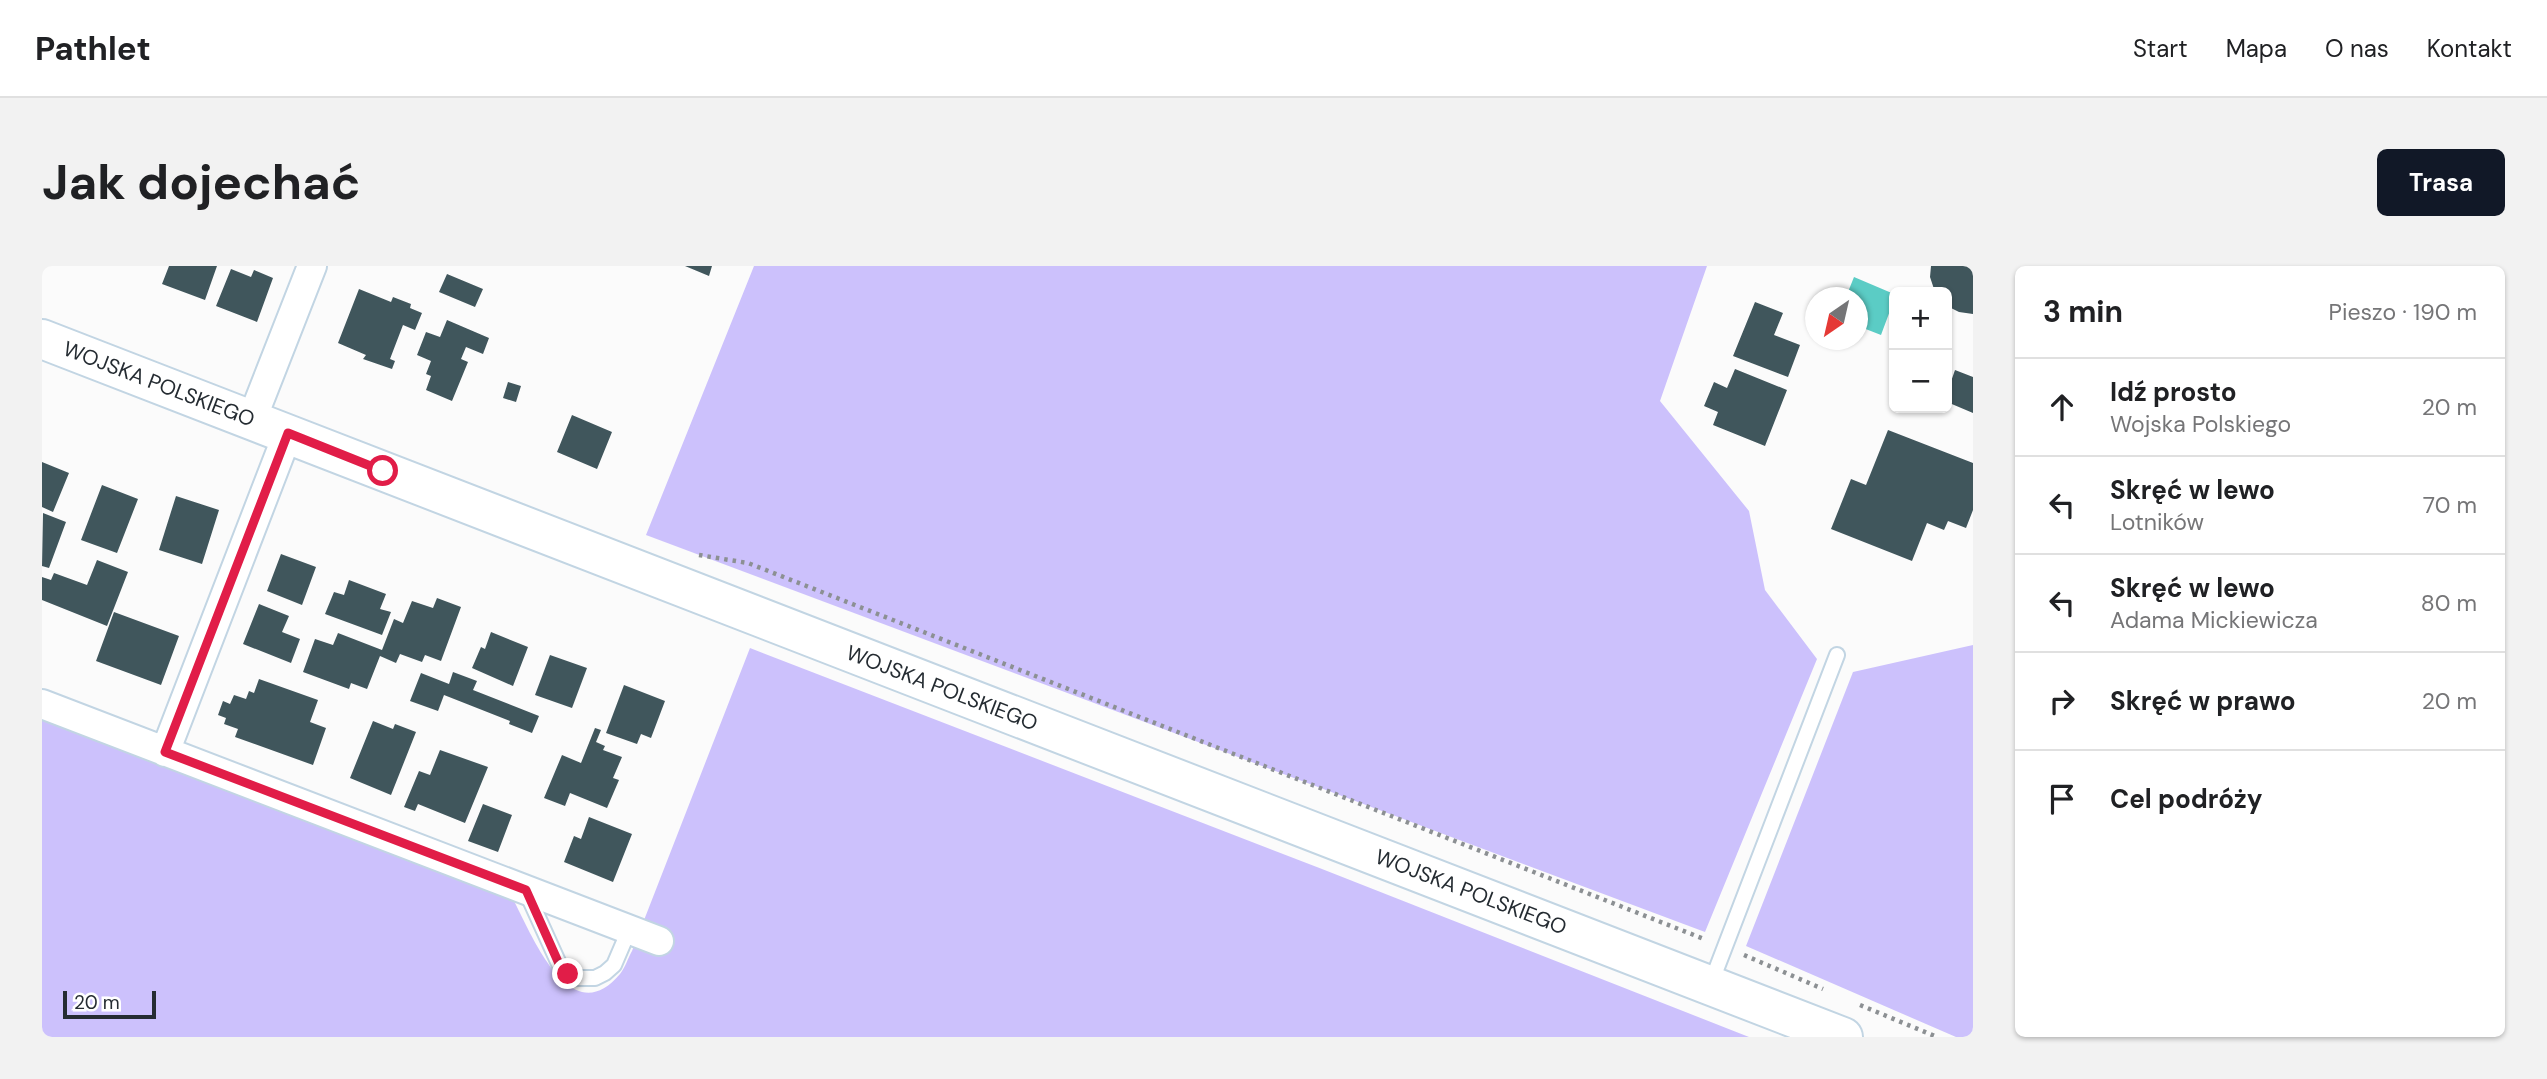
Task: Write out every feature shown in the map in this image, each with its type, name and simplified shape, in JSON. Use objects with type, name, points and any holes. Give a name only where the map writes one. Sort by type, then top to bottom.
[{"type":"street","points":[[252,419],[312,266]]},
{"type":"street","name":"WOJSKA POLSKIEGO","points":[[42,339],[1843,1037]]},
{"type":"street","points":[[165,752],[288,433]]},
{"type":"street","points":[[42,704],[659,941]]},
{"type":"lane","points":[[1710,985],[1837,655]]},
{"type":"lane","points":[[526,890],[560,966],[576,978],[596,978],[606,973],[614,965],[629,930]]},
{"type":"path","points":[[693,554],[748,563],[1725,947],[1825,989]]},
{"type":"path","points":[[1849,1000],[1937,1037]]},
{"type":"shaded area","points":[[754,266],[1707,266],[1660,401],[1749,511],[1765,590],[1817,659],[1705,932],[646,535]]},
{"type":"shaded area","points":[[1973,645],[1973,1037],[1956,1037],[1746,946],[1853,672]]},
{"type":"shaded area","points":[[750,648],[1749,1037],[42,1037],[42,719],[513,899],[554,972],[569,986],[585,992],[602,989],[620,974],[625,966]]},
{"type":"water","points":[[1854,277],[1889,292],[1889,313],[1881,335],[1868,330],[1868,287],[1850,287]]},
{"type":"building","points":[[169,266],[217,266],[205,300],[162,284]]},
{"type":"building","points":[[685,266],[712,266],[709,276]]},
{"type":"building","points":[[1931,266],[1973,266],[1973,314],[1952,308],[1952,287],[1933,287],[1930,277]]},
{"type":"building","points":[[231,269],[251,277],[254,270],[273,278],[257,322],[216,306]]},
{"type":"building","points":[[447,274],[483,289],[475,307],[439,292]]},
{"type":"building","points":[[359,289],[391,302],[393,297],[411,304],[410,308],[422,313],[415,330],[403,325],[390,359],[395,361],[392,369],[363,359],[366,355],[338,343]]},
{"type":"building","points":[[1755,302],[1783,313],[1774,335],[1800,345],[1788,377],[1733,356]]},
{"type":"building","points":[[447,320],[489,338],[483,354],[466,347],[461,359],[468,362],[452,401],[426,390],[431,376],[426,374],[431,361],[417,355],[426,332],[440,337]]},
{"type":"building","points":[[1735,369],[1787,390],[1765,446],[1713,425],[1718,412],[1704,406],[1714,382],[1727,388]]},
{"type":"building","points":[[1955,370],[1973,377],[1973,413],[1952,404],[1952,379]]},
{"type":"building","points":[[508,382],[521,386],[516,402],[503,398]]},
{"type":"building","points":[[572,415],[612,432],[597,469],[557,452]]},
{"type":"building","points":[[1888,430],[1973,463],[1973,510],[1966,528],[1948,521],[1944,530],[1927,523],[1912,561],[1831,529],[1851,479],[1866,485]]},
{"type":"building","points":[[42,462],[69,473],[53,512],[42,507]]},
{"type":"building","points":[[102,485],[138,499],[117,553],[81,540]]},
{"type":"building","points":[[176,496],[219,510],[202,564],[159,550]]},
{"type":"building","points":[[43,513],[66,522],[49,568],[42,566]]},
{"type":"building","points":[[281,554],[316,567],[302,605],[267,591]]},
{"type":"building","points":[[97,560],[128,572],[107,626],[42,600],[42,577],[51,580],[54,573],[87,585]]},
{"type":"building","points":[[349,580],[386,594],[380,609],[391,612],[382,635],[325,614],[334,592],[344,595]]},
{"type":"building","points":[[437,598],[461,607],[441,661],[425,655],[422,662],[400,654],[396,663],[380,656],[367,689],[351,683],[349,689],[303,672],[315,639],[333,645],[338,633],[382,650],[394,619],[403,623],[412,601],[433,608]]},
{"type":"building","points":[[259,604],[289,616],[282,632],[300,639],[291,663],[243,644]]},
{"type":"building","points":[[114,612],[179,636],[161,685],[96,661]]},
{"type":"building","points":[[491,632],[528,647],[513,686],[472,668],[481,647],[485,649]]},
{"type":"building","points":[[550,655],[587,668],[572,708],[535,695]]},
{"type":"building","points":[[453,672],[477,681],[473,690],[539,716],[532,733],[509,724],[510,721],[444,695],[438,711],[410,701],[421,673],[449,684]]},
{"type":"building","points":[[259,679],[318,700],[310,722],[326,728],[313,765],[235,737],[238,729],[224,724],[226,718],[218,715],[223,701],[230,704],[234,695],[246,699],[249,691],[254,693]]},
{"type":"building","points":[[624,685],[665,701],[651,738],[641,734],[637,744],[606,733]]},
{"type":"building","points":[[373,721],[393,729],[395,724],[416,732],[391,795],[350,778]]},
{"type":"building","points":[[595,728],[601,730],[596,742],[605,746],[603,750],[622,757],[613,778],[619,780],[607,808],[570,793],[565,806],[544,798],[562,755],[581,763]]},
{"type":"building","points":[[440,750],[488,767],[465,823],[418,804],[415,811],[404,807],[419,771],[430,775]]},
{"type":"building","points":[[483,804],[512,815],[498,852],[468,841]]},
{"type":"building","points":[[589,817],[632,834],[613,882],[564,862],[574,836],[581,839]]},
{"type":"route","points":[[383,471],[288,433],[165,752],[526,890],[560,966],[568,974]]}]
